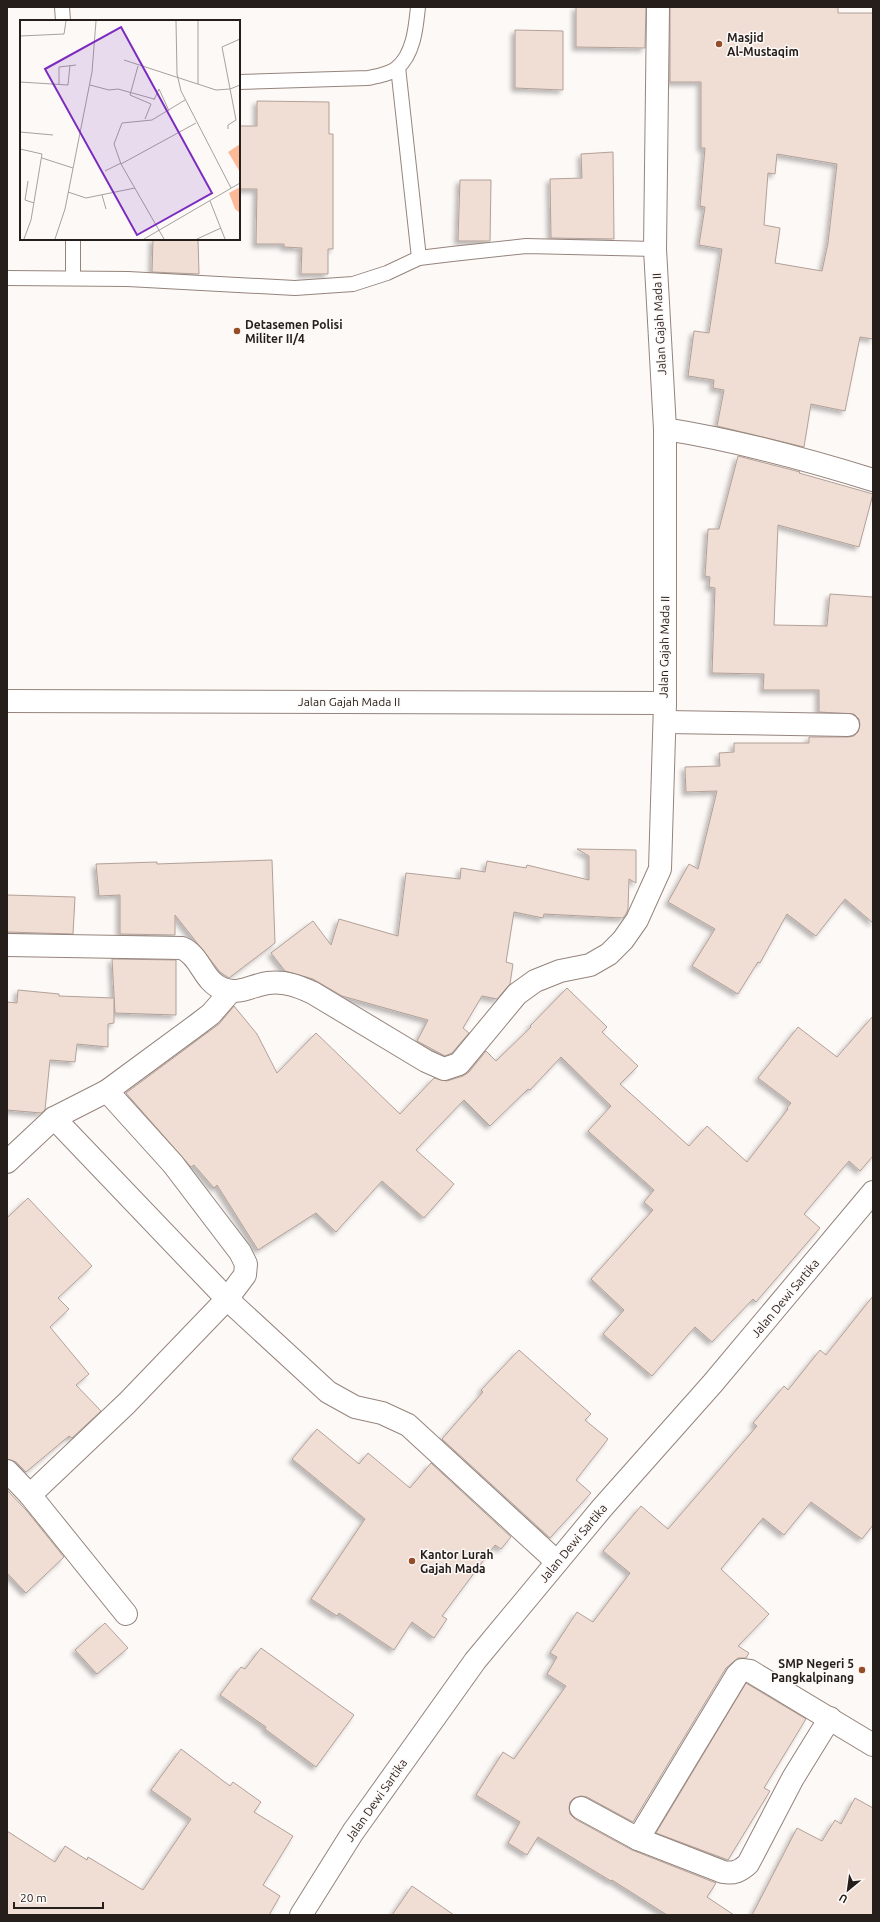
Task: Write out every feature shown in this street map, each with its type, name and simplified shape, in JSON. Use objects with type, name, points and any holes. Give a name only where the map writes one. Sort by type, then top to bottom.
[{"type":"street","name":"Jalan Gajah Mada II","points":[[7,701],[665,713],[665,429],[655,249],[658,7]]},
{"type":"street","points":[[665,429],[773,453],[873,480]]},
{"type":"street","points":[[7,945],[182,948],[191,954],[209,981],[221,989],[242,991],[267,983],[283,982],[297,986],[313,993],[436,1066],[444,1069],[459,1064],[517,994],[535,981],[560,971],[590,965],[609,954],[637,920],[660,870],[665,713],[848,725]]},
{"type":"street","points":[[7,1162],[54,1118],[107,1091],[198,1024],[210,1014],[231,991]]},
{"type":"street","points":[[30,1495],[128,1403],[227,1300],[245,1275],[246,1264],[240,1252],[173,1164],[107,1091]]},
{"type":"street","points":[[54,1118],[227,1300],[328,1392],[355,1407],[382,1414],[408,1425],[557,1562]]},
{"type":"street","name":"Jalan Dewi Sartika","points":[[301,1915],[353,1832],[475,1661],[557,1562],[713,1383],[873,1192]]},
{"type":"street","points":[[7,1471],[30,1495],[126,1614]]},
{"type":"street","points":[[638,1839],[737,1675],[742,1670],[750,1671],[873,1745]]},
{"type":"street","points":[[581,1808],[638,1839],[723,1872],[732,1874],[740,1871],[748,1864],[793,1778],[830,1718]]},
{"type":"lane","points":[[62,7],[63,20]]},
{"type":"lane","points":[[240,82],[368,78],[398,68],[406,58],[413,41],[418,7]]},
{"type":"lane","points":[[398,68],[419,258]]},
{"type":"lane","points":[[73,240],[73,278]]},
{"type":"lane","points":[[7,278],[128,278],[295,288],[353,284],[387,273],[419,258],[526,246],[655,249]]},
{"type":"building","points":[[576,7],[646,7],[645,48],[576,47]]},
{"type":"building","points":[[670,7],[838,7],[838,13],[873,13],[873,339],[860,337],[845,411],[811,404],[804,447],[717,426],[724,390],[713,388],[714,380],[688,376],[694,331],[709,333],[722,249],[699,245],[705,207],[700,206],[705,148],[701,148],[701,82],[670,82]],"holes":[[[777,154],[837,164],[828,243],[822,271],[775,263],[780,228],[764,225],[768,173],[775,174]]]},
{"type":"building","points":[[515,30],[563,31],[563,90],[515,88]]},
{"type":"building","points":[[257,101],[329,102],[329,134],[333,134],[333,249],[328,249],[328,274],[301,274],[302,248],[284,247],[284,244],[256,244],[257,189],[240,189],[240,126],[257,126]]},
{"type":"building","points":[[613,152],[614,239],[551,238],[550,179],[582,178],[581,154]]},
{"type":"building","points":[[460,180],[491,180],[490,241],[458,241]]},
{"type":"building","points":[[153,240],[198,240],[199,274],[152,272]]},
{"type":"building","points":[[738,456],[800,472],[799,473],[873,494],[859,547],[778,525],[774,625],[827,626],[830,594],[873,597],[873,923],[845,899],[816,936],[787,914],[760,963],[758,962],[738,994],[692,966],[715,929],[668,902],[689,864],[698,869],[717,791],[686,792],[685,767],[720,766],[719,753],[734,752],[734,743],[809,743],[809,737],[854,736],[858,732],[860,725],[859,719],[854,714],[819,712],[819,690],[763,690],[764,674],[712,673],[715,588],[709,587],[710,577],[705,576],[708,529],[719,529]]},
{"type":"building","points":[[577,849],[636,850],[636,883],[629,879],[628,909],[626,914],[623,918],[544,914],[543,918],[514,912],[506,962],[513,964],[510,984],[497,999],[482,996],[463,1028],[469,1033],[452,1053],[445,1056],[417,1041],[428,1020],[342,996],[313,979],[285,971],[271,953],[313,921],[331,945],[339,919],[398,936],[406,873],[460,879],[461,868],[485,872],[487,861],[526,868],[527,865],[589,880],[589,856]]},
{"type":"building","points":[[272,860],[275,943],[229,978],[220,972],[175,915],[175,935],[120,934],[120,895],[99,896],[96,864],[157,862],[157,864]]},
{"type":"building","points":[[7,895],[75,897],[73,934],[7,932]]},
{"type":"building","points":[[112,959],[176,960],[176,1015],[115,1013]]},
{"type":"building","points":[[567,988],[607,1027],[602,1032],[638,1066],[620,1084],[689,1146],[707,1126],[747,1162],[791,1103],[758,1078],[798,1027],[837,1057],[873,1016],[873,1156],[860,1171],[849,1161],[804,1214],[820,1228],[756,1302],[753,1299],[712,1342],[695,1327],[652,1376],[603,1334],[624,1310],[591,1279],[653,1210],[644,1202],[654,1190],[588,1131],[611,1106],[561,1057],[530,1090],[528,1089],[490,1126],[464,1100],[416,1150],[454,1184],[424,1218],[382,1181],[336,1232],[316,1213],[258,1250],[217,1185],[214,1188],[194,1165],[191,1167],[126,1093],[219,1024],[234,1006],[257,1034],[277,1073],[316,1033],[400,1114],[434,1078],[447,1081],[463,1076],[469,1072],[486,1051],[496,1061],[531,1027],[530,1026]]},
{"type":"building","points":[[18,990],[59,994],[59,996],[114,998],[114,1023],[108,1024],[108,1047],[77,1044],[75,1062],[50,1060],[45,1110],[41,1113],[7,1110],[7,1002],[17,1003]]},
{"type":"building","points":[[28,1198],[92,1266],[58,1298],[69,1309],[50,1327],[89,1374],[76,1385],[101,1411],[72,1438],[69,1436],[26,1472],[16,1462],[7,1459],[7,1218]]},
{"type":"building","points":[[873,1296],[873,1525],[862,1539],[811,1502],[784,1535],[763,1518],[721,1569],[769,1614],[738,1646],[749,1653],[746,1658],[738,1658],[726,1668],[633,1822],[587,1797],[581,1796],[574,1798],[570,1802],[570,1814],[575,1819],[632,1850],[716,1883],[707,1897],[734,1915],[667,1915],[612,1880],[611,1881],[538,1837],[527,1855],[508,1843],[520,1822],[476,1795],[503,1752],[514,1759],[566,1686],[547,1674],[557,1657],[550,1653],[577,1612],[593,1622],[630,1573],[603,1551],[641,1506],[668,1529],[757,1426],[753,1423],[784,1386],[788,1390],[820,1350],[826,1355]]},
{"type":"building","points":[[519,1350],[591,1414],[585,1420],[608,1439],[576,1480],[591,1493],[550,1538],[442,1439],[483,1392],[481,1390]]},
{"type":"building","points":[[317,1429],[359,1464],[368,1453],[410,1488],[431,1463],[511,1537],[501,1549],[495,1545],[442,1616],[447,1619],[434,1638],[412,1622],[394,1650],[339,1613],[337,1616],[311,1599],[365,1519],[292,1459]]},
{"type":"building","points":[[7,1490],[26,1510],[64,1557],[26,1593],[7,1573]]},
{"type":"building","points":[[105,1623],[128,1648],[97,1674],[75,1650]]},
{"type":"building","points":[[261,1648],[354,1715],[316,1767],[265,1729],[266,1727],[220,1695],[241,1667],[245,1669]]},
{"type":"building","points":[[746,1683],[806,1719],[764,1788],[770,1791],[728,1860],[656,1833]]},
{"type":"building","points":[[181,1749],[230,1786],[233,1782],[261,1802],[254,1812],[293,1836],[263,1885],[280,1896],[269,1915],[7,1915],[7,1831],[55,1862],[65,1846],[87,1860],[88,1857],[143,1890],[191,1819],[151,1790]]},
{"type":"building","points":[[855,1798],[873,1808],[873,1915],[752,1915],[797,1828],[822,1841],[835,1820],[841,1824]]},
{"type":"building","points":[[412,1886],[454,1915],[392,1915]]},
{"type":"place","name":"Masjid Al-Mustaqim","points":[[719,44]]},
{"type":"place","name":"Detasemen Polisi Militer II/4","points":[[237,331]]},
{"type":"place","name":"Kantor Lurah Gajah Mada","points":[[412,1561]]},
{"type":"place","name":"SMP Negeri 5 Pangkalpinang","points":[[862,1670]]}]
